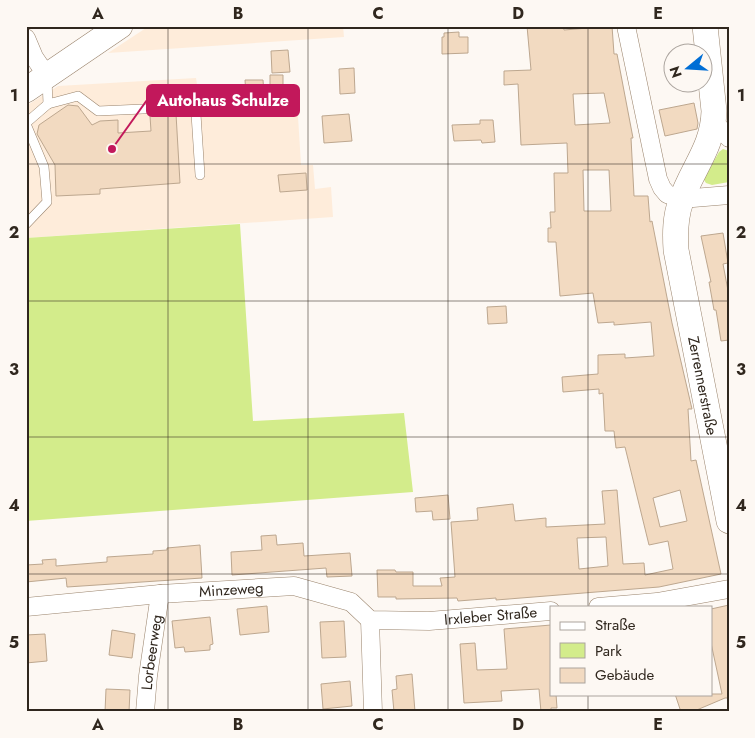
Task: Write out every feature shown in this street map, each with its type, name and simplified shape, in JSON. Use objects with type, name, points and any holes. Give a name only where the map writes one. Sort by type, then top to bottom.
[{"type":"main road","points":[[26,90],[120,26]]},
{"type":"main road","points":[[704,26],[714,111],[721,130]]},
{"type":"main road","name":"Zerrennerstraße","points":[[721,130],[707,146],[681,199],[675,232],[676,250],[729,521]]},
{"type":"street","points":[[626,26],[658,179],[662,188],[667,194],[681,199],[729,195]]},
{"type":"street","points":[[26,38],[34,57],[47,76]]},
{"type":"street","name":"Minzeweg","points":[[26,607],[160,594],[294,586],[351,602],[370,620]]},
{"type":"street","points":[[610,606],[657,602],[729,589]]},
{"type":"street","name":"Lorbeerweg","points":[[145,712],[148,676],[160,594]]},
{"type":"street","name":"Irxleber Straße","points":[[370,620],[429,620],[550,611]]},
{"type":"street","points":[[370,620],[373,712]]},
{"type":"lane","points":[[47,76],[48,104]]},
{"type":"lane","points":[[26,224],[47,202],[44,167],[26,124],[48,104],[78,96],[98,111],[186,107],[196,114],[200,175]]},
{"type":"shaded area","points":[[149,26],[343,26],[344,37],[108,53]]},
{"type":"shaded area","points":[[196,78],[200,103],[297,100],[301,165],[313,165],[315,189],[331,187],[333,217],[26,238],[26,106],[58,86]]},
{"type":"green space","points":[[723,149],[729,151],[729,182],[712,185],[706,183],[705,177],[719,152]]},
{"type":"green space","points":[[240,224],[253,421],[404,413],[413,492],[26,521],[26,238]]},
{"type":"building","points":[[527,26],[563,26],[564,30],[612,26],[614,54],[617,54],[633,138],[631,138],[634,196],[648,196],[650,222],[652,221],[672,323],[692,409],[688,409],[691,461],[696,460],[721,574],[659,587],[496,600],[496,598],[458,601],[457,598],[396,599],[396,597],[378,597],[377,570],[413,572],[413,586],[442,586],[440,578],[455,577],[451,522],[478,520],[477,508],[513,504],[515,521],[546,518],[546,527],[605,524],[602,491],[617,490],[623,564],[644,563],[645,575],[673,569],[668,541],[649,545],[625,447],[616,448],[614,431],[605,431],[603,393],[599,394],[599,389],[563,392],[562,377],[598,374],[598,355],[625,354],[625,358],[654,356],[651,322],[614,325],[614,322],[598,323],[593,293],[560,296],[556,242],[548,242],[548,228],[551,228],[550,212],[555,212],[554,173],[568,173],[567,143],[521,145],[518,84],[504,85],[504,71],[531,70]],"holes":[[[604,93],[610,123],[575,125],[573,94]],[[583,170],[609,170],[611,211],[584,211]],[[680,490],[687,521],[660,527],[653,498]],[[606,537],[608,566],[579,569],[577,538]]]},
{"type":"building","points":[[459,32],[459,37],[468,37],[468,53],[442,54],[442,37],[444,37],[444,33]]},
{"type":"building","points":[[288,50],[290,72],[272,73],[271,51]]},
{"type":"building","points":[[354,68],[355,93],[340,94],[339,69]]},
{"type":"building","points":[[270,75],[283,75],[283,88],[270,89]]},
{"type":"building","points":[[245,80],[263,80],[264,94],[246,95]]},
{"type":"building","points":[[694,103],[698,123],[697,129],[665,136],[659,110]]},
{"type":"building","points":[[68,105],[78,106],[92,125],[100,121],[118,120],[118,133],[151,131],[150,116],[176,114],[180,183],[100,189],[100,194],[56,196],[55,165],[37,134],[39,125]]},
{"type":"building","points":[[349,114],[352,141],[324,143],[322,116]]},
{"type":"building","points":[[480,120],[493,120],[495,142],[482,143],[481,140],[454,141],[452,125],[480,124]]},
{"type":"building","points":[[306,173],[307,190],[280,192],[278,175]]},
{"type":"building","points":[[723,233],[728,263],[723,264],[729,296],[729,340],[721,341],[701,236]]},
{"type":"building","points":[[506,306],[507,323],[488,324],[487,307]]},
{"type":"building","points":[[448,495],[450,519],[433,520],[432,511],[416,512],[415,498]]},
{"type":"building","points":[[276,535],[277,545],[303,543],[304,556],[350,553],[352,576],[327,577],[326,568],[232,575],[231,552],[262,550],[261,536]]},
{"type":"building","points":[[200,545],[202,578],[67,587],[66,578],[26,582],[26,565],[43,564],[42,560],[56,559],[56,566],[107,562],[107,557],[153,554],[153,551],[167,550],[167,548]]},
{"type":"building","points":[[729,605],[729,698],[692,712],[681,712],[676,696],[712,696],[712,694],[722,694],[712,648],[712,609]]},
{"type":"building","points":[[267,606],[269,632],[240,635],[237,609]]},
{"type":"building","points":[[210,617],[213,644],[210,645],[210,650],[185,652],[184,647],[175,648],[172,621]]},
{"type":"building","points":[[344,621],[346,657],[322,658],[320,622]]},
{"type":"building","points":[[550,625],[550,696],[556,696],[557,708],[551,708],[551,712],[541,712],[539,689],[501,691],[502,701],[464,703],[460,644],[475,643],[477,670],[507,669],[504,629]]},
{"type":"building","points":[[112,630],[135,634],[132,658],[109,655]]},
{"type":"building","points":[[45,634],[47,661],[26,663],[26,635]]},
{"type":"building","points":[[412,674],[415,712],[394,712],[392,690],[397,689],[396,676]]},
{"type":"building","points":[[350,681],[352,706],[323,709],[321,684]]},
{"type":"building","points":[[106,689],[130,690],[129,712],[105,712]]},
{"type":"place","name":"Autohaus Schulze","points":[[112,149]]}]
